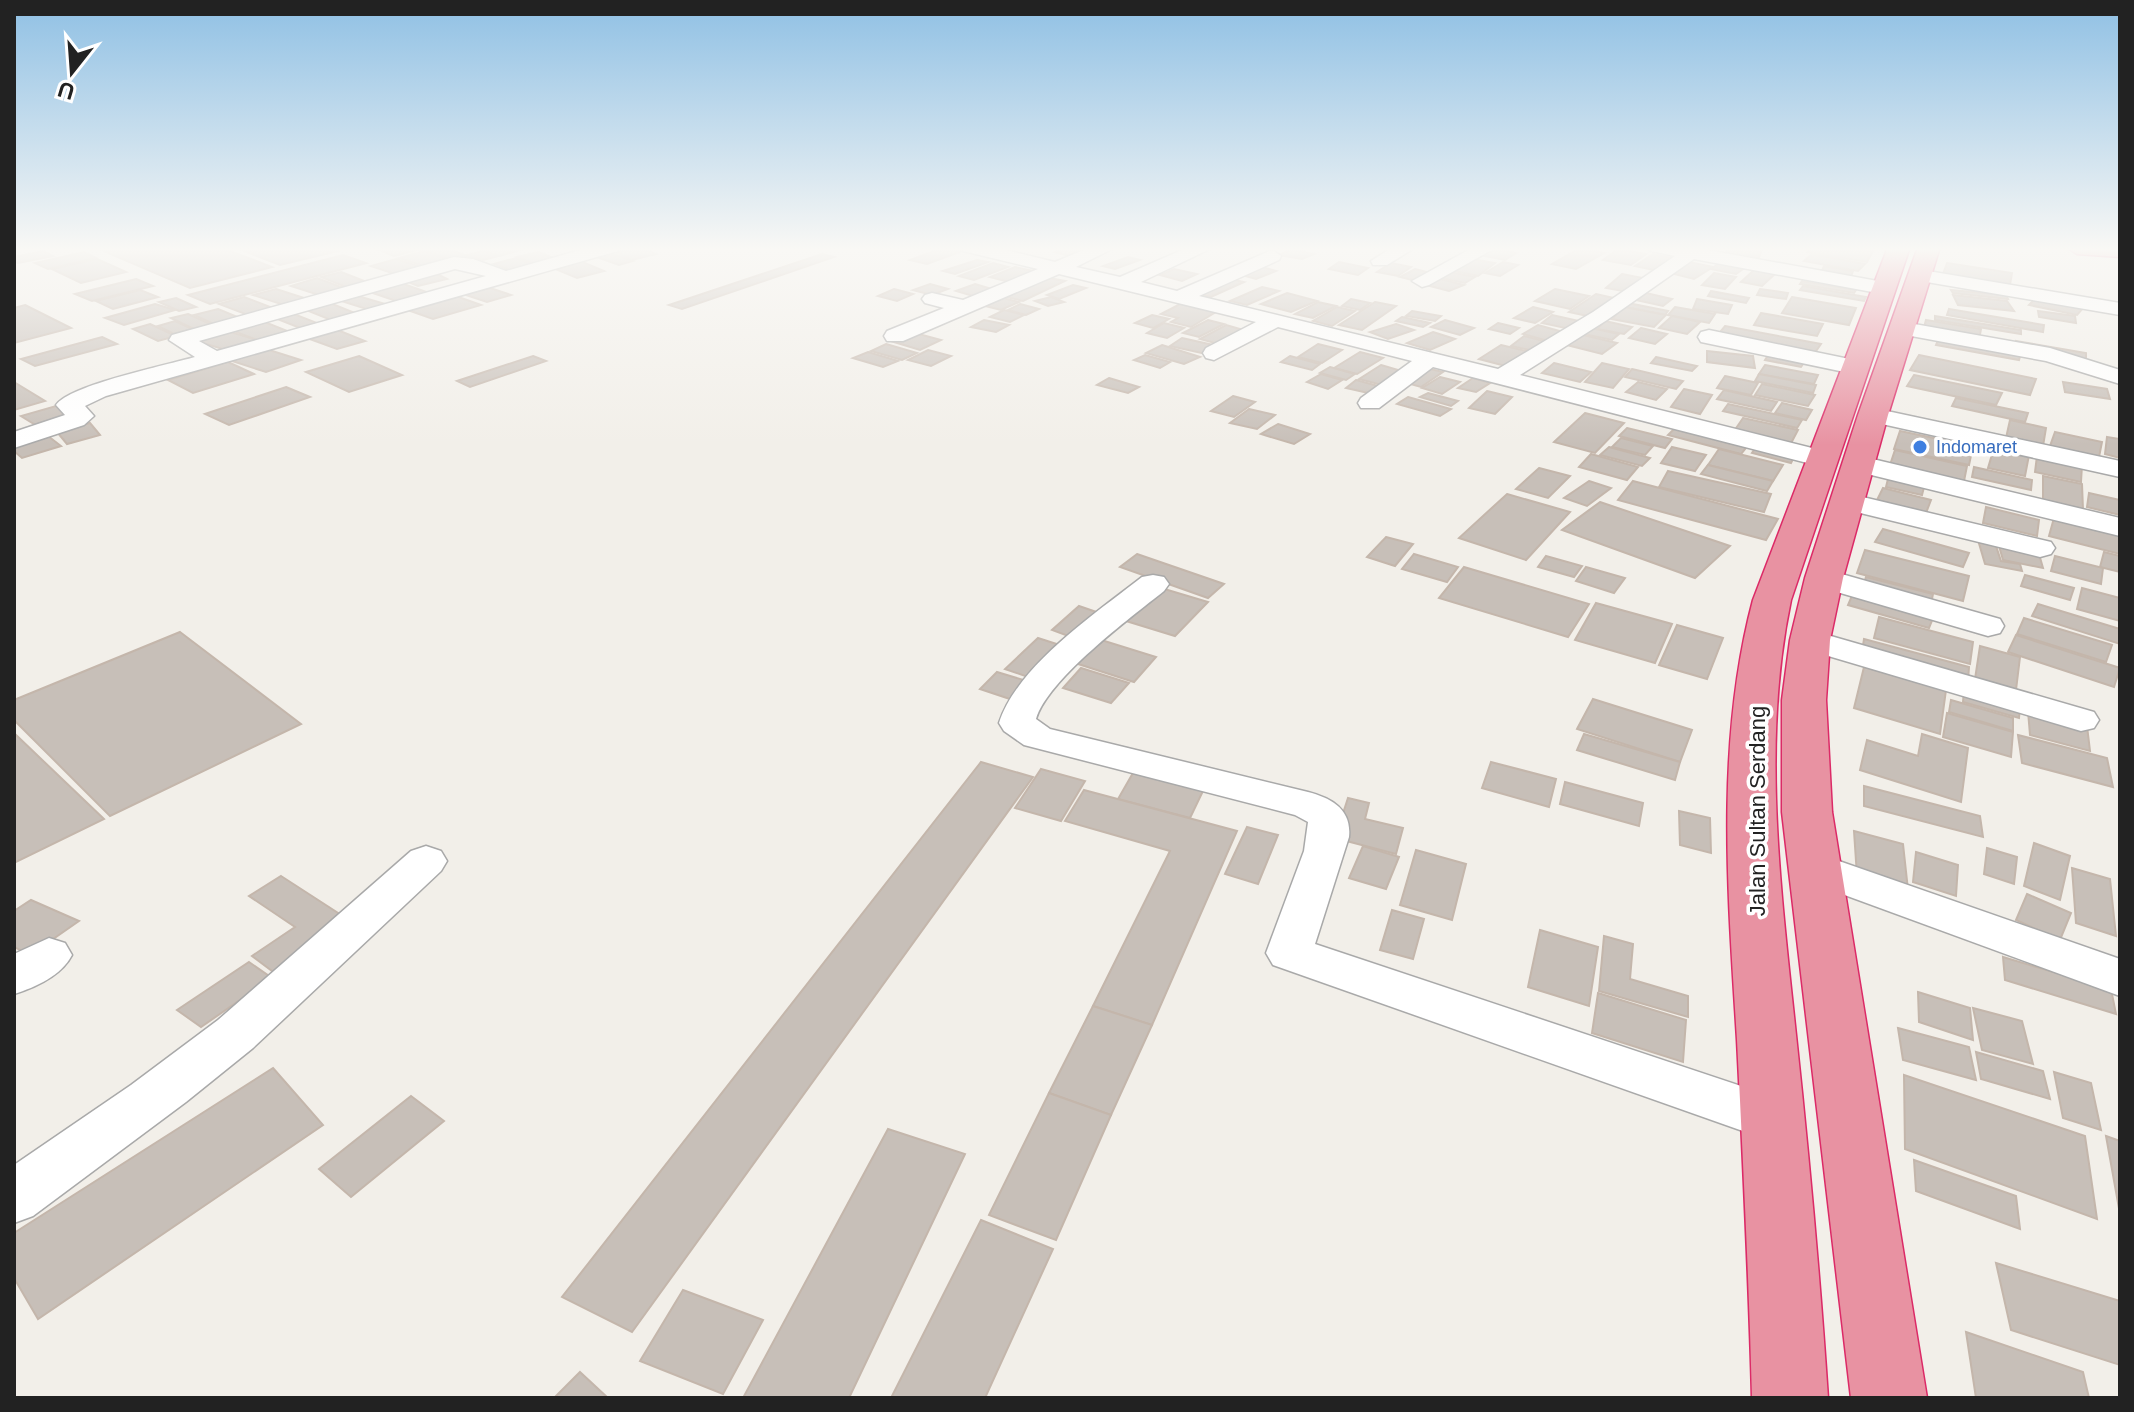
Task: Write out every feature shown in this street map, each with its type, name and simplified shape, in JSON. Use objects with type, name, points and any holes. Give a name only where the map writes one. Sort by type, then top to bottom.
[{"type":"highway","name":"Jalan Sultan Serdang","points":[[1886,313],[1854,367],[1843,475],[1810,640],[1803,726],[1807,812],[1889,1398]]},
{"type":"highway","name":"Jalan Sultan Serdang","points":[[1790,1398],[1774,1119],[1753,876],[1755,701],[1762,642],[1772,600],[1843,475],[1873,415],[1898,313]]},
{"type":"street","points":[[214,358],[180,340],[276,313]]},
{"type":"street","points":[[14,440],[82,416],[68,405],[77,399],[377,313]]},
{"type":"street","points":[[895,336],[951,313]]},
{"type":"street","points":[[1246,313],[1500,378],[1843,475],[2040,548]]},
{"type":"street","points":[[1500,378],[1604,313]]},
{"type":"street","points":[[1973,313],[2050,355],[2120,377]]},
{"type":"street","points":[[1214,353],[1275,320]]},
{"type":"street","points":[[1709,337],[1854,367]]},
{"type":"street","points":[[1370,403],[1428,360]]},
{"type":"street","points":[[1873,415],[2120,469]]},
{"type":"street","points":[[1843,475],[2120,527]]},
{"type":"street","points":[[1824,578],[1988,626]]},
{"type":"street","points":[[1153,584],[1060,662],[1018,710],[1017,723],[1037,737],[1320,810],[1330,825],[1325,849],[1289,953],[1774,1119]]},
{"type":"street","points":[[1810,640],[2081,720]]},
{"type":"street","points":[[14,1198],[51,1168],[169,1087],[296,982],[426,861]]},
{"type":"street","points":[[1816,868],[2120,978]]},
{"type":"building","points":[[14,313],[41,313],[71,328],[14,343]]},
{"type":"building","points":[[123,313],[165,313],[124,325],[105,318]]},
{"type":"building","points":[[228,313],[240,318],[216,325],[194,315]]},
{"type":"building","points":[[291,313],[317,323],[300,328],[270,316]]},
{"type":"building","points":[[313,313],[355,313],[331,320]]},
{"type":"building","points":[[416,313],[454,313],[433,319]]},
{"type":"building","points":[[998,313],[1024,315],[1010,322],[990,317]]},
{"type":"building","points":[[1215,313],[1191,327],[1171,322],[1178,318],[1161,314]]},
{"type":"building","points":[[1297,313],[1323,313],[1313,318]]},
{"type":"building","points":[[1327,313],[1352,313],[1332,326],[1313,321]]},
{"type":"building","points":[[1358,313],[1386,313],[1362,330],[1339,325]]},
{"type":"building","points":[[1423,313],[1441,316],[1435,321],[1406,316]]},
{"type":"building","points":[[1523,313],[1552,313],[1535,323],[1514,318]]},
{"type":"building","points":[[1573,313],[1598,313],[1592,317]]},
{"type":"building","points":[[1618,313],[1666,315],[1654,327],[1612,319]]},
{"type":"building","points":[[1670,313],[1715,314],[1709,323],[1668,315]]},
{"type":"building","points":[[1761,313],[1823,324],[1817,336],[1754,325]]},
{"type":"building","points":[[1782,313],[1854,313],[1849,325]]},
{"type":"building","points":[[1972,313],[2044,325],[2043,332],[1947,315]]},
{"type":"building","points":[[2038,313],[2075,316],[2076,323],[2039,317]]},
{"type":"building","points":[[188,314],[215,326],[198,331],[171,318]]},
{"type":"building","points":[[1152,315],[1169,319],[1153,328],[1135,323]]},
{"type":"building","points":[[1552,315],[1579,321],[1570,329],[1542,323]]},
{"type":"building","points":[[1672,316],[1700,322],[1687,334],[1659,328]]},
{"type":"building","points":[[1935,316],[2021,330],[2021,334],[1935,320]]},
{"type":"building","points":[[1402,317],[1430,323],[1423,327],[1396,321]]},
{"type":"building","points":[[984,320],[1009,325],[996,332],[971,327]]},
{"type":"building","points":[[1208,320],[1224,324],[1199,337],[1183,333]]},
{"type":"building","points":[[1445,320],[1474,328],[1460,335],[1431,327]]},
{"type":"building","points":[[1926,320],[1981,329],[1979,340],[1923,331]]},
{"type":"building","points":[[175,321],[192,329],[174,334],[158,326]]},
{"type":"building","points":[[262,321],[290,332],[260,341],[231,330]]},
{"type":"building","points":[[1605,321],[1632,327],[1624,334],[1597,329]]},
{"type":"building","points":[[1164,323],[1184,328],[1167,338],[1147,333]]},
{"type":"building","points":[[1498,323],[1519,328],[1510,334],[1489,329]]},
{"type":"building","points":[[150,324],[176,336],[158,341],[133,329]]},
{"type":"building","points":[[1396,324],[1414,330],[1388,339],[1370,332]]},
{"type":"building","points":[[1226,325],[1247,331],[1222,345],[1200,339]]},
{"type":"building","points":[[1538,325],[1567,333],[1552,342],[1523,334]]},
{"type":"building","points":[[1725,326],[1821,344],[1812,357],[1715,338]]},
{"type":"building","points":[[1591,328],[1619,334],[1612,340],[1583,334]]},
{"type":"building","points":[[1641,328],[1667,334],[1655,344],[1629,338]]},
{"type":"building","points":[[335,329],[365,341],[337,349],[307,338]]},
{"type":"building","points":[[224,330],[260,341],[229,351],[193,340]]},
{"type":"building","points":[[1433,332],[1455,339],[1430,350],[1407,343]]},
{"type":"building","points":[[915,333],[941,340],[920,350],[894,342]]},
{"type":"building","points":[[1583,335],[1617,343],[1602,354],[1567,345]]},
{"type":"building","points":[[1524,336],[1544,341],[1530,350],[1511,346]]},
{"type":"building","points":[[102,337],[117,344],[35,366],[21,359]]},
{"type":"building","points":[[1182,338],[1218,346],[1206,354],[1170,346]]},
{"type":"building","points":[[1939,338],[2021,353],[2019,360],[1936,345]]},
{"type":"building","points":[[2016,341],[2086,353],[2086,360],[2015,347]]},
{"type":"building","points":[[886,344],[917,353],[902,360],[871,351]]},
{"type":"building","points":[[1318,344],[1342,350],[1322,363],[1298,357]]},
{"type":"building","points":[[1162,345],[1200,357],[1184,364],[1146,353]]},
{"type":"building","points":[[1501,345],[1534,353],[1513,368],[1479,359]]},
{"type":"building","points":[[266,349],[301,360],[266,372],[232,361]]},
{"type":"building","points":[[928,350],[951,356],[931,366],[908,360]]},
{"type":"building","points":[[1707,351],[1753,356],[1755,368],[1707,362]]},
{"type":"building","points":[[868,352],[898,361],[883,367],[853,358]]},
{"type":"building","points":[[1360,352],[1383,358],[1357,374],[1334,368]]},
{"type":"building","points":[[1770,352],[1806,360],[1801,367],[1765,360]]},
{"type":"building","points":[[1145,355],[1170,362],[1160,368],[1134,360]]},
{"type":"building","points":[[1919,355],[2036,379],[2030,395],[1910,370]]},
{"type":"building","points":[[359,356],[402,375],[349,392],[306,372]]},
{"type":"building","points":[[533,356],[546,361],[470,387],[457,381]]},
{"type":"building","points":[[1290,356],[1320,364],[1312,370],[1281,362]]},
{"type":"building","points":[[1656,357],[1697,366],[1692,371],[1651,363]]},
{"type":"building","points":[[228,362],[254,374],[193,393],[168,380]]},
{"type":"building","points":[[1554,363],[1591,372],[1580,382],[1542,373]]},
{"type":"building","points":[[1602,363],[1629,369],[1613,388],[1585,382]]},
{"type":"building","points":[[1381,365],[1405,372],[1382,385],[1359,379]]},
{"type":"building","points":[[1765,365],[1818,375],[1814,384],[1759,374]]},
{"type":"building","points":[[1330,367],[1355,374],[1346,380],[1320,373]]},
{"type":"building","points":[[1426,368],[1443,372],[1421,387],[1403,382]]},
{"type":"building","points":[[1632,369],[1683,381],[1676,389],[1625,377]]},
{"type":"building","points":[[1321,374],[1342,380],[1328,389],[1307,382]]},
{"type":"building","points":[[1759,374],[1816,385],[1813,393],[1755,381]]},
{"type":"building","points":[[1914,375],[2002,393],[1996,405],[1907,386]]},
{"type":"building","points":[[1725,376],[1758,383],[1751,395],[1717,388]]},
{"type":"building","points":[[1440,377],[1460,382],[1442,394],[1422,388]]},
{"type":"building","points":[[1109,378],[1139,387],[1128,393],[1097,385]]},
{"type":"building","points":[[1473,378],[1490,383],[1476,392],[1458,388]]},
{"type":"building","points":[[1356,380],[1378,386],[1368,393],[1346,388]]},
{"type":"building","points":[[14,382],[45,401],[14,410]]},
{"type":"building","points":[[1638,382],[1667,389],[1656,400],[1626,392]]},
{"type":"building","points":[[2063,382],[2107,389],[2110,399],[2065,392]]},
{"type":"building","points":[[1762,384],[1815,395],[1808,406],[1755,395]]},
{"type":"building","points":[[286,387],[310,397],[229,425],[205,414]]},
{"type":"building","points":[[1684,389],[1712,395],[1700,414],[1671,407]]},
{"type":"building","points":[[1724,390],[1777,402],[1771,411],[1717,399]]},
{"type":"building","points":[[1487,391],[1512,397],[1495,414],[1469,408]]},
{"type":"building","points":[[1428,393],[1458,401],[1451,406],[1420,397]]},
{"type":"building","points":[[1233,396],[1255,402],[1234,417],[1211,411]]},
{"type":"building","points":[[1408,397],[1451,409],[1440,416],[1397,404]]},
{"type":"building","points":[[1956,398],[2028,413],[2025,422],[1952,406]]},
{"type":"building","points":[[1782,403],[1812,410],[1806,420],[1775,413]]},
{"type":"building","points":[[1728,404],[1802,420],[1797,428],[1723,411]]},
{"type":"building","points":[[56,406],[76,419],[42,429],[21,416]]},
{"type":"building","points":[[1249,409],[1275,415],[1257,429],[1230,423]]},
{"type":"building","points":[[1585,413],[1624,423],[1595,453],[1554,442]]},
{"type":"building","points":[[1743,418],[1798,430],[1789,447],[1732,434]]},
{"type":"building","points":[[2010,420],[2046,428],[2043,446],[2006,438]]},
{"type":"building","points":[[90,423],[100,435],[67,444],[57,432]]},
{"type":"building","points":[[1278,424],[1310,434],[1294,444],[1261,434]]},
{"type":"building","points":[[1677,426],[1749,444],[1741,454],[1668,435]]},
{"type":"building","points":[[1627,428],[1672,439],[1665,448],[1619,436]]},
{"type":"building","points":[[1900,431],[1973,446],[1969,465],[1894,449]]},
{"type":"building","points":[[2055,432],[2102,442],[2099,457],[2050,446]]},
{"type":"building","points":[[48,436],[61,446],[22,458],[14,451],[14,445]]},
{"type":"building","points":[[2107,437],[2120,439],[2120,458],[2105,454]]},
{"type":"building","points":[[1621,438],[1653,446],[1645,455],[1612,447]]},
{"type":"building","points":[[1757,446],[1795,455],[1791,463],[1752,453]]},
{"type":"building","points":[[1609,447],[1650,458],[1642,466],[1600,455]]},
{"type":"building","points":[[1672,447],[1706,455],[1695,471],[1661,463]]},
{"type":"building","points":[[1994,448],[2029,455],[2025,476],[1988,468]]},
{"type":"building","points":[[1719,449],[1783,465],[1773,481],[1708,465]]},
{"type":"building","points":[[1895,450],[1967,466],[1964,481],[1890,465]]},
{"type":"building","points":[[1591,454],[1638,467],[1627,480],[1579,467]]},
{"type":"building","points":[[2037,456],[2082,465],[2081,482],[2035,472]]},
{"type":"building","points":[[1708,465],[1773,481],[1767,491],[1701,474]]},
{"type":"building","points":[[1974,467],[2032,480],[2031,490],[1972,477]]},
{"type":"building","points":[[1539,468],[1570,476],[1548,498],[1516,489]]},
{"type":"building","points":[[1668,471],[1771,494],[1764,512],[1659,487]]},
{"type":"building","points":[[2043,476],[2082,484],[2083,510],[2043,502]]},
{"type":"building","points":[[1888,479],[1924,487],[1922,495],[1886,487]]},
{"type":"building","points":[[1589,481],[1611,488],[1587,506],[1564,498]]},
{"type":"building","points":[[1633,481],[1778,519],[1766,540],[1618,500]]},
{"type":"building","points":[[1883,488],[1931,500],[1926,513],[1877,500]]},
{"type":"building","points":[[2089,493],[2120,500],[2120,515],[2087,507]]},
{"type":"building","points":[[1507,494],[1570,512],[1526,560],[1459,538]]},
{"type":"building","points":[[1600,502],[1730,546],[1695,578],[1562,530]]},
{"type":"building","points":[[1986,507],[2039,520],[2037,536],[1983,523]]},
{"type":"building","points":[[2054,518],[2120,535],[2120,554],[2049,536]]},
{"type":"building","points":[[1883,529],[1969,553],[1963,567],[1875,542]]},
{"type":"building","points":[[1386,537],[1413,544],[1395,566],[1367,557]]},
{"type":"building","points":[[1978,540],[1995,543],[2001,561],[2020,564],[2022,571],[1985,564]]},
{"type":"building","points":[[1999,546],[2039,554],[2043,568],[2003,560]]},
{"type":"building","points":[[1865,550],[1969,576],[1963,601],[1857,573]]},
{"type":"building","points":[[2104,552],[2120,556],[2120,572],[2100,567]]},
{"type":"building","points":[[1137,554],[1224,584],[1208,598],[1120,567]]},
{"type":"building","points":[[1414,554],[1458,567],[1447,582],[1402,569]]},
{"type":"building","points":[[1546,556],[1582,566],[1574,577],[1538,567]]},
{"type":"building","points":[[2055,556],[2103,568],[2101,584],[2051,571]]},
{"type":"building","points":[[1464,567],[1589,604],[1568,637],[1439,598]]},
{"type":"building","points":[[1586,567],[1625,578],[1614,593],[1576,581]]},
{"type":"building","points":[[2025,575],[2074,588],[2070,600],[2021,586]]},
{"type":"building","points":[[1866,577],[1933,594],[1931,604],[1863,586]]},
{"type":"building","points":[[1161,588],[1208,602],[1175,636],[1126,621]]},
{"type":"building","points":[[2082,588],[2120,598],[2120,621],[2077,609]]},
{"type":"building","points":[[1854,591],[1935,613],[1929,628],[1848,605]]},
{"type":"building","points":[[1596,603],[1672,624],[1655,663],[1575,640]]},
{"type":"building","points":[[2038,604],[2120,629],[2120,644],[2032,616]]},
{"type":"building","points":[[1079,606],[1108,616],[1082,641],[1052,630]]},
{"type":"building","points":[[1879,617],[1973,642],[1970,664],[1874,638]]},
{"type":"building","points":[[2024,618],[2112,645],[2106,662],[2017,634]]},
{"type":"building","points":[[1677,625],[1723,638],[1707,679],[1659,665]]},
{"type":"building","points":[[180,632],[301,724],[110,816],[14,720],[14,700]]},
{"type":"building","points":[[2016,635],[2120,668],[2114,687],[2008,652]]},
{"type":"building","points":[[1038,638],[1069,648],[1037,680],[1005,669]]},
{"type":"building","points":[[1098,639],[1156,657],[1134,682],[1075,663]]},
{"type":"building","points":[[1864,639],[1969,667],[1968,681],[1862,652]]},
{"type":"building","points":[[1980,646],[2020,657],[2016,690],[1975,679]]},
{"type":"building","points":[[1864,667],[1946,690],[1940,734],[1854,708]]},
{"type":"building","points":[[1081,668],[1129,683],[1111,703],[1063,688]]},
{"type":"building","points":[[997,672],[1033,683],[1016,701],[980,689]]},
{"type":"building","points":[[1964,691],[2020,707],[2019,718],[1963,702]]},
{"type":"building","points":[[1593,699],[1692,730],[1680,762],[1577,729]]},
{"type":"building","points":[[1951,700],[2013,718],[2013,731],[1949,712]]},
{"type":"building","points":[[2028,711],[2087,726],[2090,751],[2030,735]]},
{"type":"building","points":[[1947,713],[2013,732],[2011,757],[1943,737]]},
{"type":"building","points":[[14,733],[104,819],[14,863]]},
{"type":"building","points":[[1584,734],[1680,762],[1675,780],[1577,750]]},
{"type":"building","points":[[1922,734],[1968,748],[1961,802],[1860,770],[1867,740],[1918,756]]},
{"type":"building","points":[[2018,735],[2107,758],[2113,787],[2022,763]]},
{"type":"building","points":[[981,762],[1033,777],[632,1332],[562,1297]]},
{"type":"building","points":[[1491,762],[1556,779],[1549,807],[1482,788]]},
{"type":"building","points":[[1041,769],[1085,781],[1061,821],[1015,808]]},
{"type":"building","points":[[1133,773],[1203,791],[1190,818],[1118,799]]},
{"type":"building","points":[[1565,782],[1643,803],[1639,826],[1560,804]]},
{"type":"building","points":[[1864,786],[1980,816],[1983,837],[1864,806]]},
{"type":"building","points":[[1084,790],[1237,831],[1152,1025],[1093,1006],[1170,851],[1065,821]]},
{"type":"building","points":[[1348,798],[1369,803],[1365,819],[1403,828],[1396,854],[1335,838]]},
{"type":"building","points":[[1679,811],[1710,818],[1711,853],[1680,845]]},
{"type":"building","points":[[1247,827],[1278,835],[1258,884],[1225,874]]},
{"type":"building","points":[[1854,831],[1903,844],[1908,890],[1857,876]]},
{"type":"building","points":[[2034,843],[2070,856],[2060,900],[2024,886]]},
{"type":"building","points":[[1363,846],[1399,857],[1386,889],[1349,878]]},
{"type":"building","points":[[1987,848],[2017,857],[2014,884],[1984,874]]},
{"type":"building","points":[[1416,850],[1466,864],[1452,920],[1400,905]]},
{"type":"building","points":[[1916,852],[1958,865],[1956,896],[1913,882]]},
{"type":"building","points":[[2072,868],[2110,879],[2116,936],[2076,923]]},
{"type":"building","points":[[281,876],[352,922],[276,974],[252,956],[295,927],[249,896]]},
{"type":"building","points":[[2027,894],[2071,913],[2060,940],[2016,920]]},
{"type":"building","points":[[31,900],[79,921],[30,955],[14,947],[14,911]]},
{"type":"building","points":[[1392,910],[1424,919],[1413,959],[1380,950]]},
{"type":"building","points":[[1540,930],[1598,947],[1589,1006],[1528,987]]},
{"type":"building","points":[[1604,936],[1633,944],[1630,979],[1688,996],[1688,1017],[1599,991]]},
{"type":"building","points":[[2003,957],[2111,989],[2116,1014],[2005,980]]},
{"type":"building","points":[[249,962],[272,978],[201,1027],[177,1010]]},
{"type":"building","points":[[1918,992],[1970,1008],[1973,1040],[1919,1022]]},
{"type":"building","points":[[1598,993],[1686,1020],[1683,1062],[1592,1033]]},
{"type":"building","points":[[1093,1006],[1152,1025],[1111,1115],[1049,1093]]},
{"type":"building","points":[[1973,1008],[2022,1021],[2033,1064],[1982,1050]]},
{"type":"building","points":[[1898,1028],[1969,1047],[1976,1080],[1903,1060]]},
{"type":"building","points":[[1976,1052],[2043,1071],[2050,1099],[1981,1079]]},
{"type":"building","points":[[273,1068],[323,1125],[38,1319],[14,1278],[14,1233]]},
{"type":"building","points":[[2054,1072],[2091,1083],[2101,1130],[2063,1118]]},
{"type":"building","points":[[1904,1075],[2085,1136],[2097,1219],[1905,1149]]},
{"type":"building","points":[[1049,1093],[1111,1115],[1056,1240],[989,1215]]},
{"type":"building","points":[[411,1096],[444,1121],[351,1197],[319,1169]]},
{"type":"building","points":[[888,1129],[965,1154],[849,1398],[743,1398]]},
{"type":"building","points":[[2106,1136],[2120,1141],[2120,1214]]},
{"type":"building","points":[[1914,1160],[2016,1196],[2020,1229],[1916,1191]]},
{"type":"building","points":[[981,1220],[1053,1249],[985,1398],[891,1398]]},
{"type":"building","points":[[1996,1263],[2120,1301],[2120,1365],[2011,1330]]},
{"type":"building","points":[[683,1290],[763,1320],[723,1394],[640,1361]]},
{"type":"building","points":[[1966,1332],[2083,1372],[2089,1398],[1976,1398]]},
{"type":"building","points":[[580,1372],[608,1398],[554,1398]]},
{"type":"place","name":"Indomaret","points":[[1920,447]]}]
